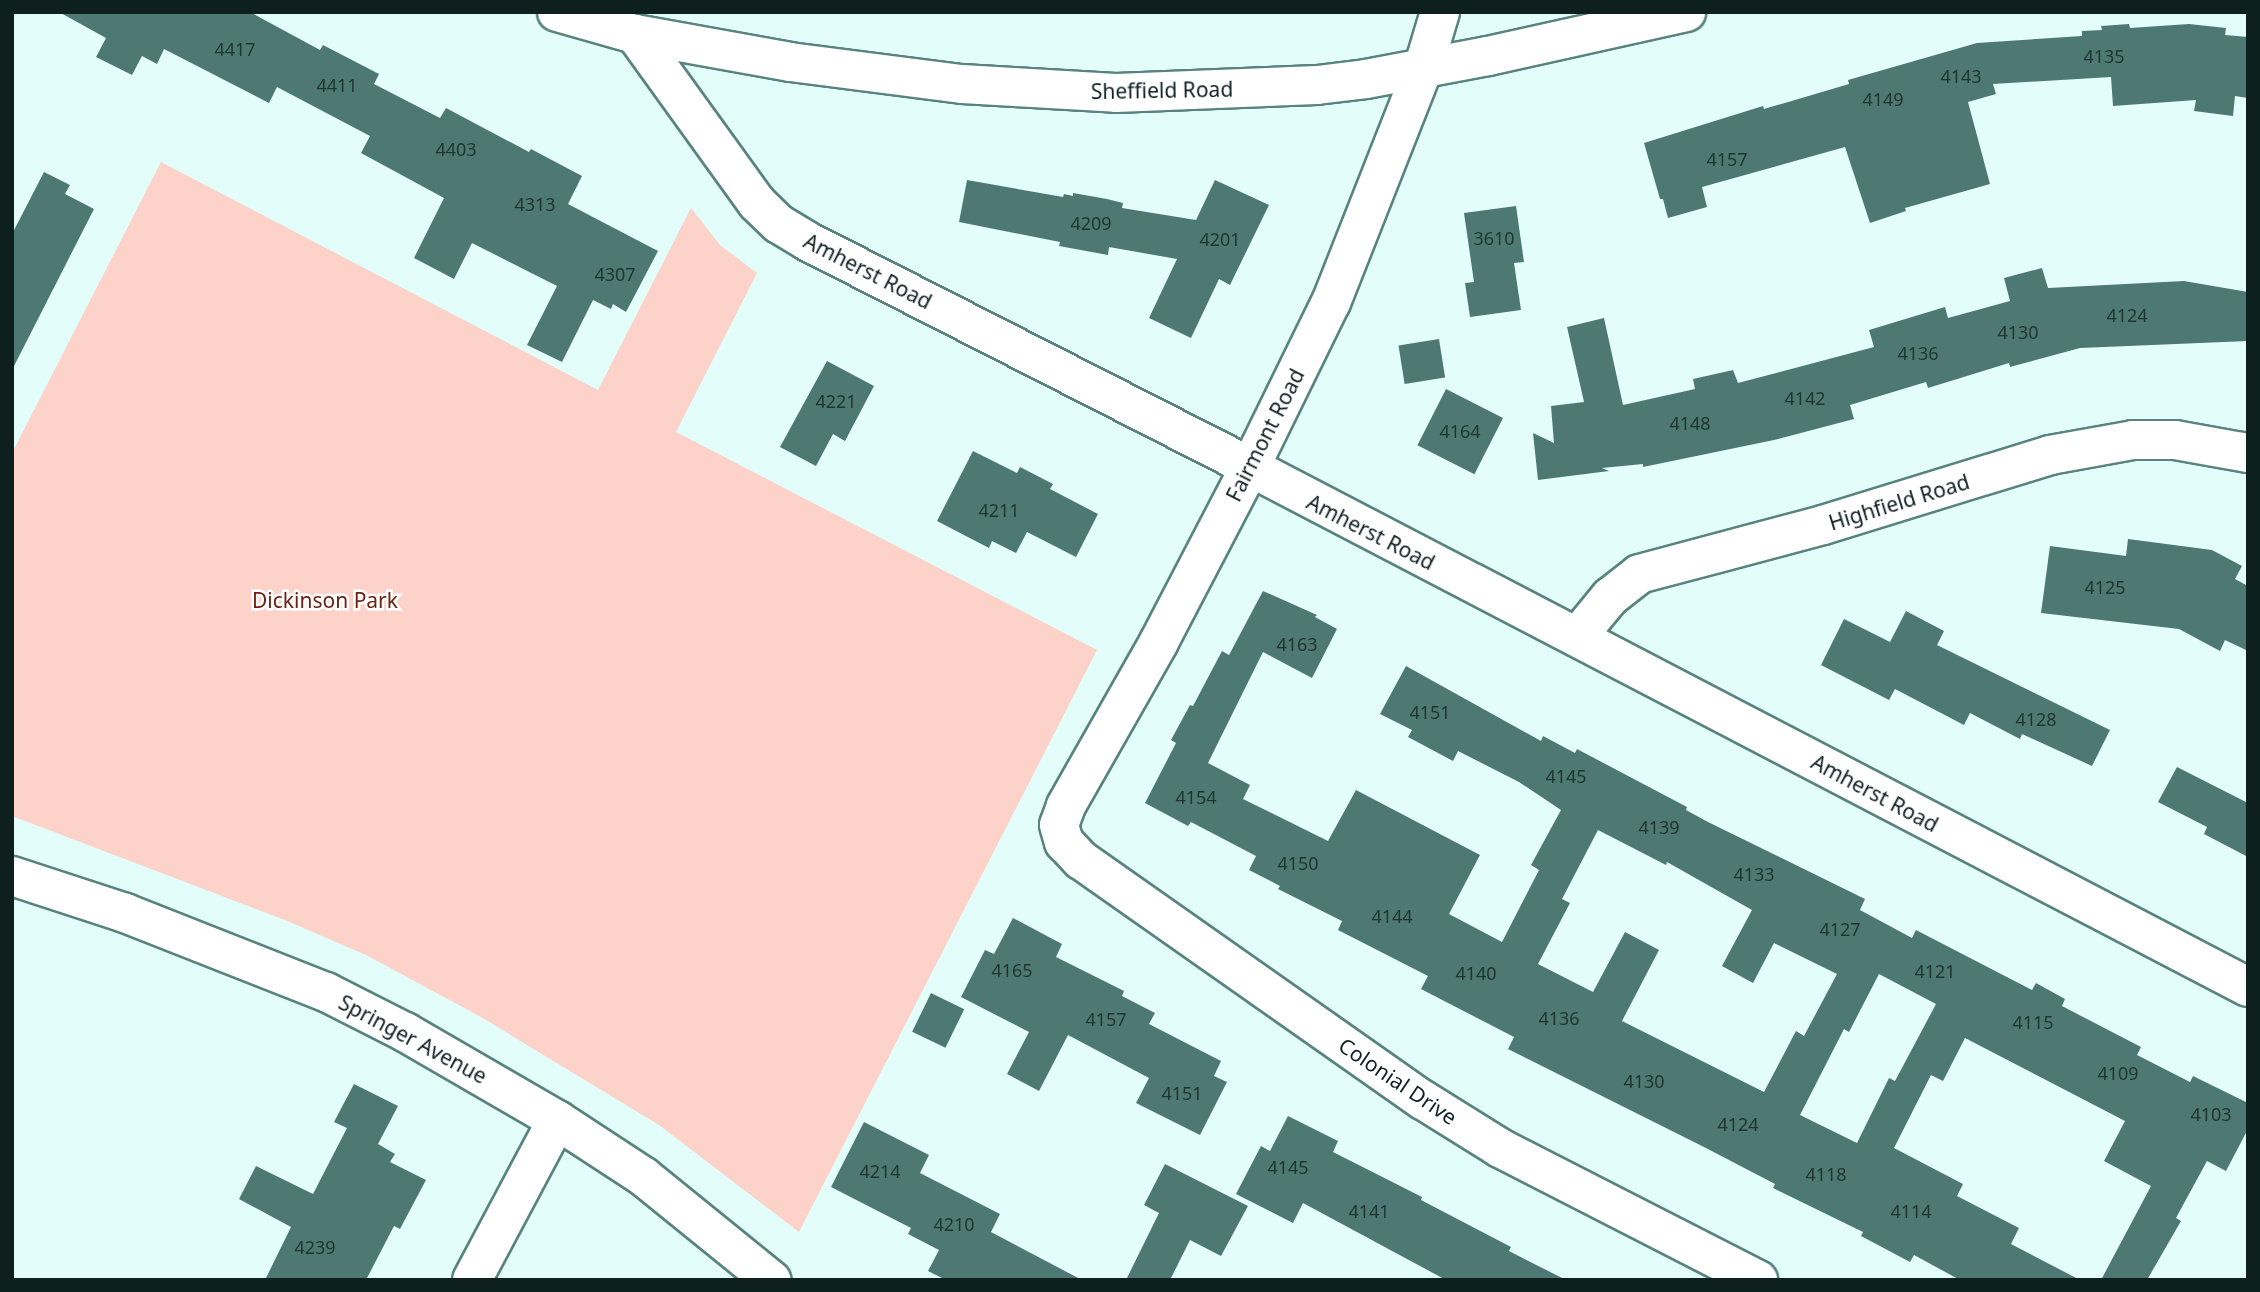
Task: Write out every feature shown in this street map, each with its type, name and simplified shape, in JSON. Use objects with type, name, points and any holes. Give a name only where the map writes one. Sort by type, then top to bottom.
[{"type":"street","points":[[556,12],[635,34]]},
{"type":"street","name":"Fairmont Road","points":[[1064,842],[1059,825],[1066,806],[1159,642],[1251,467],[1331,302],[1423,69],[1440,12]]},
{"type":"street","name":"Sheffield Road","points":[[635,34],[790,62],[949,82],[1115,93],[1317,85],[1423,69],[1686,12]]},
{"type":"street","name":"Amherst Road","points":[[635,34],[757,203],[779,224],[2248,987]]},
{"type":"street","name":"Highfield Road","points":[[1577,637],[1610,597],[1639,574],[1823,525],[2050,455],[2133,440],[2175,440],[2248,453]]},
{"type":"street","name":"Colonial Drive","points":[[1064,842],[1081,860],[1423,1100],[1500,1148],[1758,1280]]},
{"type":"street","name":"Springer Avenue","points":[[12,876],[125,913],[326,992],[405,1032],[557,1120],[644,1177],[771,1280]]},
{"type":"street","points":[[472,1280],[557,1120]]},
{"type":"green space","name":"Dickinson Park","points":[[161,162],[598,390],[691,208],[720,245],[757,273],[676,432],[1097,650],[799,1232],[659,1125],[481,1017],[366,955],[285,920],[12,816],[12,453]]},
{"type":"building","points":[[59,12],[250,12],[320,50],[323,45],[379,74],[374,84],[440,118],[446,108],[529,152],[531,149],[582,176],[568,204],[658,251],[626,312],[613,304],[611,309],[593,300],[562,362],[527,345],[557,286],[472,243],[454,279],[414,258],[444,198],[361,153],[370,136],[277,87],[269,103],[164,49],[157,64],[142,56],[132,75],[96,57],[106,38]]},
{"type":"building","points":[[2129,24],[2130,28],[2189,24],[2226,28],[2225,35],[2248,37],[2248,98],[2235,96],[2233,116],[2194,111],[2196,100],[2113,106],[2111,77],[1993,84],[1996,94],[1968,102],[1990,184],[1905,208],[1906,211],[1870,223],[1845,147],[1702,187],[1707,207],[1668,218],[1663,199],[1660,199],[1644,143],[1763,106],[1764,109],[1849,84],[1848,80],[1977,43],[2082,36],[2082,31],[2102,30],[2101,26]]},
{"type":"building","points":[[44,172],[70,185],[65,194],[94,209],[12,370],[12,234]]},
{"type":"building","points":[[967,180],[1063,197],[1064,194],[1073,196],[1073,193],[1123,203],[1122,208],[1196,220],[1215,180],[1269,205],[1230,285],[1219,279],[1191,338],[1149,318],[1177,259],[1109,247],[1108,255],[1059,246],[1060,242],[959,222]]},
{"type":"building","points":[[1516,206],[1524,262],[1514,263],[1521,310],[1470,317],[1465,283],[1474,282],[1464,213]]},
{"type":"building","points":[[2042,268],[2048,288],[2184,281],[2248,292],[2248,341],[2080,348],[2010,367],[2009,363],[1928,388],[1926,382],[1850,405],[1854,419],[1774,440],[1643,467],[1643,464],[1602,468],[1609,471],[1538,480],[1533,433],[1554,443],[1551,406],[1584,402],[1567,327],[1604,318],[1623,405],[1695,389],[1693,379],[1733,370],[1738,383],[1874,347],[1869,330],[1945,307],[1948,318],[2010,301],[2004,278]]},
{"type":"building","points":[[1439,339],[1445,378],[1405,384],[1399,345]]},
{"type":"building","points":[[827,361],[874,386],[845,441],[833,434],[816,466],[780,447]]},
{"type":"building","points":[[1446,389],[1503,418],[1474,474],[1417,445]]},
{"type":"building","points":[[973,451],[1017,473],[1020,467],[1053,484],[1050,489],[1098,514],[1076,557],[1027,532],[1016,553],[992,541],[989,548],[937,521]]},
{"type":"building","points":[[2128,539],[2212,550],[2242,566],[2235,579],[2248,586],[2248,651],[2225,640],[2220,651],[2179,629],[2041,613],[2050,546],[2126,556]]},
{"type":"building","points":[[1263,591],[1317,615],[1315,617],[1337,629],[1312,678],[1263,652],[1208,763],[1250,785],[1243,799],[1328,841],[1356,790],[1480,855],[1449,914],[1502,942],[1539,870],[1531,865],[1561,810],[1519,782],[1458,751],[1453,761],[1408,737],[1412,730],[1380,714],[1406,666],[1541,741],[1543,736],[1575,753],[1577,749],[1687,807],[1686,810],[1708,822],[1865,899],[1860,910],[1912,938],[1916,930],[2032,990],[2036,983],[2065,999],[2062,1006],[2141,1047],[2137,1055],[2190,1082],[2193,1076],[2248,1103],[2248,1129],[2226,1171],[2207,1161],[2176,1218],[2181,1221],[2147,1280],[2101,1280],[2151,1186],[2104,1161],[2125,1121],[1965,1038],[1943,1081],[1931,1075],[1894,1148],[1963,1184],[1957,1196],[2019,1228],[2011,1244],[2080,1280],[1960,1280],[1914,1255],[1910,1262],[1861,1236],[1863,1232],[1773,1188],[1775,1184],[1508,1049],[1514,1037],[1421,989],[1428,976],[1338,930],[1342,921],[1278,889],[1280,886],[1249,870],[1256,856],[1191,822],[1188,826],[1145,803],[1176,743],[1171,740],[1190,705],[1193,706],[1222,651],[1229,655]],"holes":[[[1598,830],[1666,865],[1667,862],[1752,910],[1722,966],[1753,983],[1774,943],[1837,974],[1804,1036],[1796,1031],[1764,1092],[1622,1021],[1659,950],[1625,932],[1593,992],[1538,964],[1570,903],[1562,899]],[[1879,974],[1936,1004],[1895,1081],[1889,1078],[1857,1143],[1800,1115],[1844,1029],[1849,1032]]]},
{"type":"building","points":[[1906,611],[1944,631],[1937,645],[2110,730],[2092,766],[2022,734],[2020,739],[1970,713],[1964,725],[1895,689],[1889,700],[1821,665],[1844,619],[1890,642]]},
{"type":"building","points":[[2177,767],[2248,803],[2248,857],[2204,834],[2207,827],[2158,802]]},
{"type":"building","points":[[1013,918],[1062,944],[1056,957],[1124,991],[1122,996],[1155,1013],[1149,1024],[1221,1061],[1214,1076],[1227,1082],[1200,1135],[1136,1103],[1149,1078],[1068,1035],[1039,1091],[1007,1074],[1029,1032],[961,997],[985,950],[994,954]]},
{"type":"building","points":[[931,993],[964,1009],[945,1048],[912,1032]]},
{"type":"building","points":[[354,1084],[398,1106],[378,1144],[395,1154],[390,1162],[426,1180],[400,1229],[394,1226],[366,1280],[265,1280],[291,1227],[239,1199],[256,1166],[313,1194],[347,1128],[334,1122]]},
{"type":"building","points":[[1288,1116],[1338,1141],[1333,1152],[1422,1197],[1421,1200],[1511,1247],[1509,1251],[1566,1280],[1446,1280],[1303,1203],[1293,1223],[1236,1194],[1261,1146],[1270,1151]]},
{"type":"building","points":[[864,1122],[929,1155],[920,1173],[1000,1214],[991,1232],[1082,1280],[946,1280],[928,1271],[939,1250],[908,1234],[911,1228],[831,1187]]},
{"type":"building","points":[[1165,1164],[1248,1206],[1221,1256],[1190,1240],[1170,1280],[1126,1280],[1159,1213],[1144,1205]]}]
